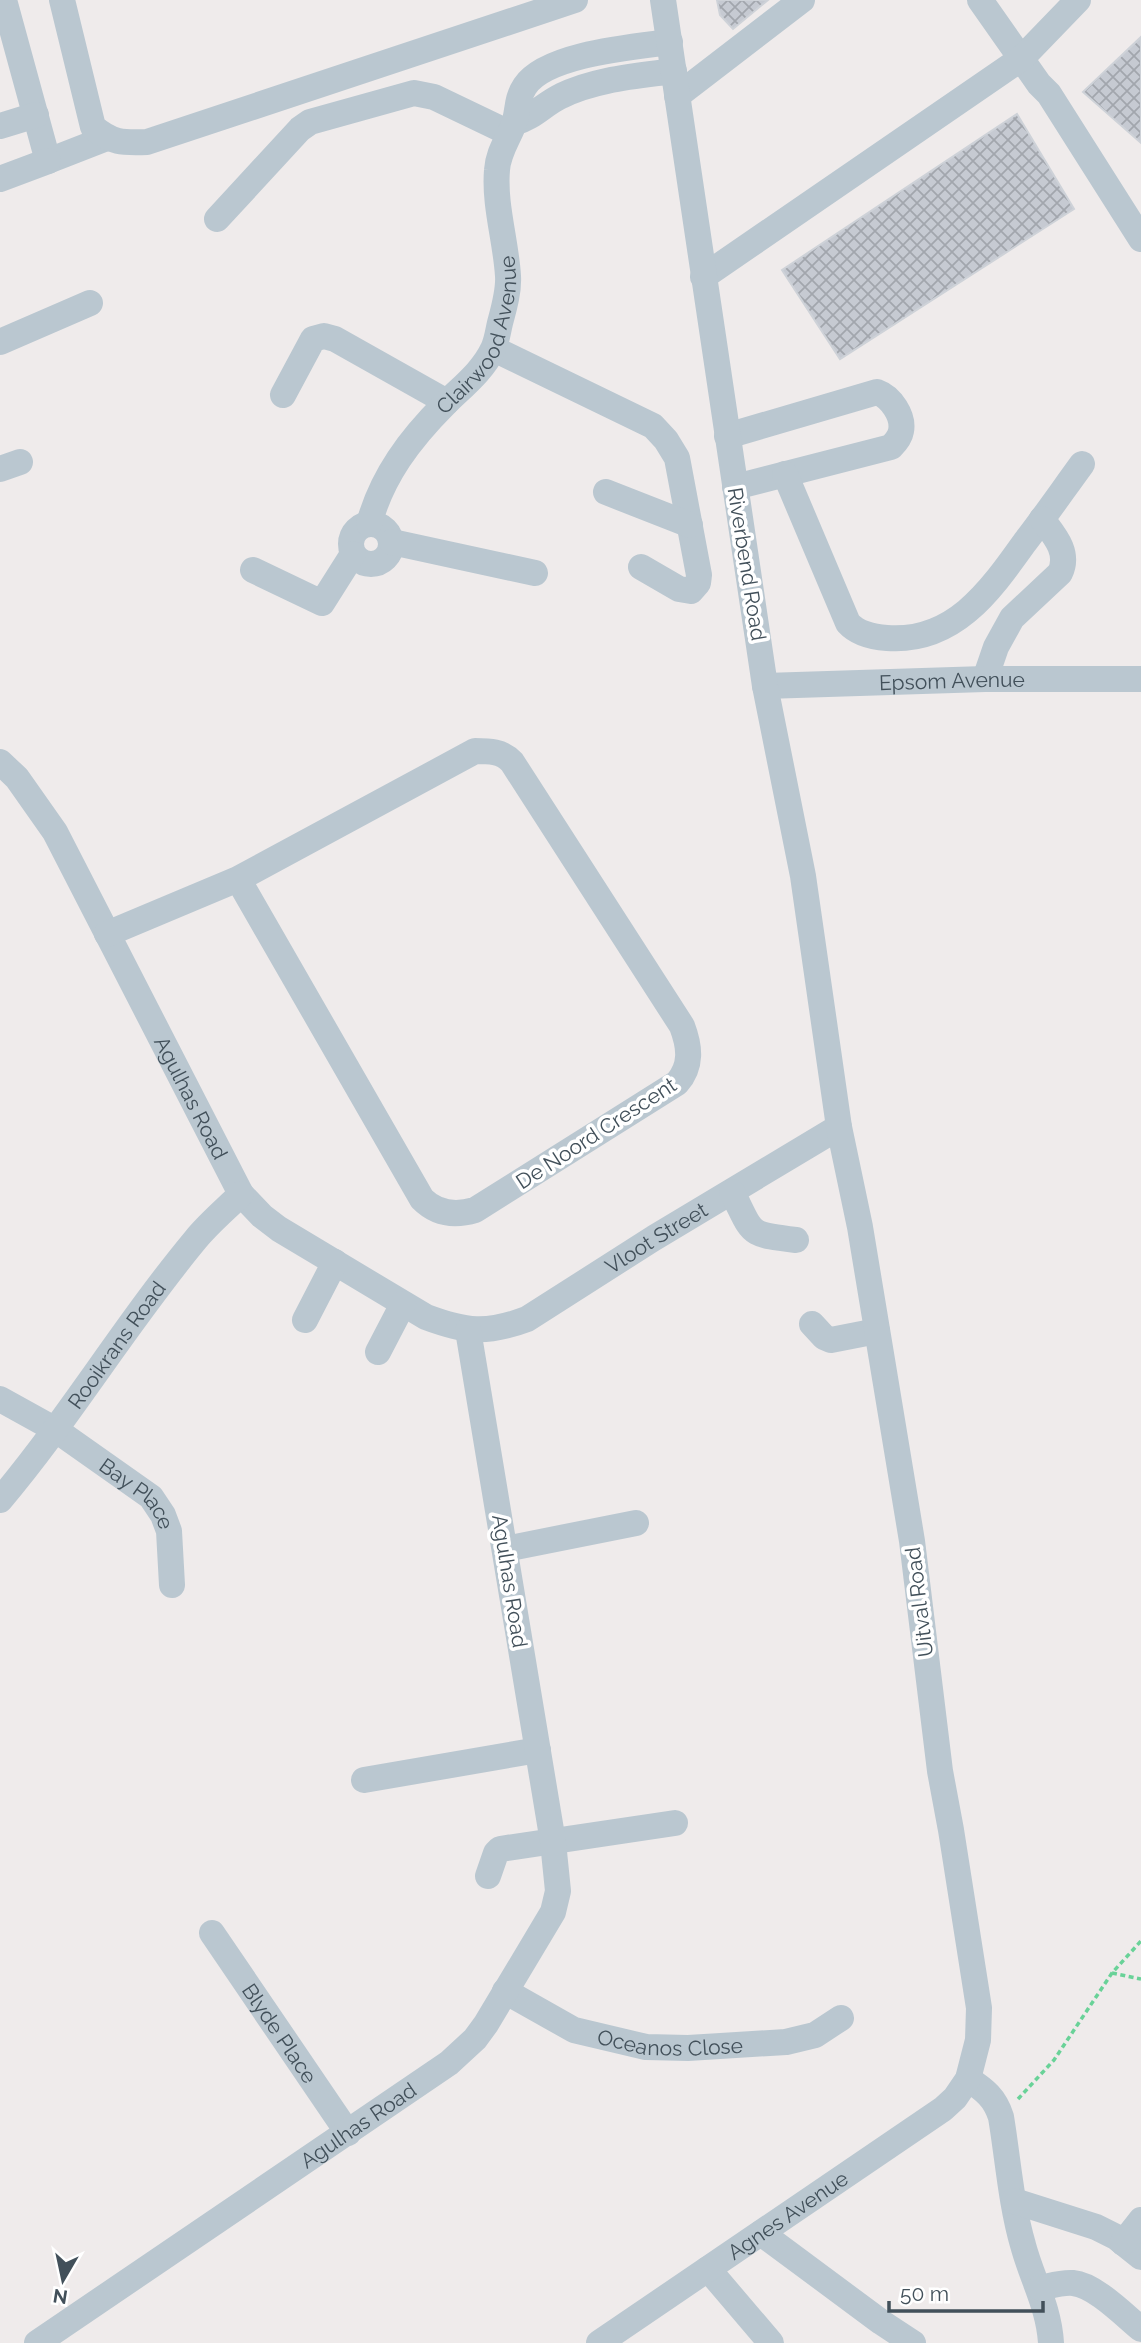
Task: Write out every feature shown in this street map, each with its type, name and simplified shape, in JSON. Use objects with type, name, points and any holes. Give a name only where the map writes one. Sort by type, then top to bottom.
[{"type":"street","points":[[62,0],[93,127],[107,138],[122,143],[147,142],[568,1]]},
{"type":"street","name":"Riverbend Road","points":[[663,0],[765,686],[803,876],[839,1126]]},
{"type":"street","points":[[217,219],[300,129],[310,122],[414,93],[434,97],[512,128],[562,95],[588,85],[675,84],[802,0]]},
{"type":"street","points":[[981,0],[1049,94],[1141,239]]},
{"type":"street","points":[[703,277],[1021,58],[1079,0]]},
{"type":"street","points":[[3,6],[10,63],[36,115],[48,161]]},
{"type":"street","name":"Clairwood Avenue","points":[[369,524],[384,480],[417,433],[469,382],[494,348],[504,310],[508,278],[497,169],[499,155],[512,128],[520,94],[527,83],[545,68],[618,49],[670,42]]},
{"type":"street","points":[[0,126],[36,115]]},
{"type":"street","points":[[0,179],[107,138]]},
{"type":"street","points":[[0,342],[90,303]]},
{"type":"street","points":[[282,395],[313,339],[324,337],[335,339],[447,402]]},
{"type":"street","points":[[494,348],[653,426],[666,440],[677,457],[699,575],[698,583],[691,591],[679,589],[641,567]]},
{"type":"street","points":[[727,436],[877,392],[894,404],[901,431],[891,447],[735,487]]},
{"type":"street","points":[[785,474],[848,623],[854,630],[879,637],[917,638],[951,622],[978,602],[999,580],[1082,464]]},
{"type":"street","points":[[606,492],[690,525]]},
{"type":"street","points":[[985,679],[1007,624],[1064,566],[1064,554],[1056,537],[1042,519]]},
{"type":"street","points":[[369,524],[384,528],[392,542],[387,557],[373,565],[365,564],[353,554],[350,547],[354,531],[369,524]]},
{"type":"street","points":[[392,542],[535,573]]},
{"type":"street","points":[[253,570],[322,603],[353,554]]},
{"type":"street","name":"Epsom Avenue","points":[[765,686],[985,679],[1141,679]]},
{"type":"street","name":"De Noord Crescent","points":[[107,934],[238,879],[475,751],[501,754],[512,762],[682,1026],[688,1045],[687,1068],[677,1083],[475,1210],[453,1214],[438,1211],[422,1199],[238,879]]},
{"type":"street","name":"Agulhas Road","points":[[0,762],[17,778],[41,810],[241,1194],[262,1216],[403,1304],[439,1322],[468,1330],[553,1842],[558,1891],[553,1912],[486,2024],[462,2052],[405,2095],[37,2343]]},
{"type":"street","name":"Vloot Street","points":[[468,1330],[505,1327],[527,1319],[839,1126]]},
{"type":"street","name":"Uitval Road","points":[[839,1126],[860,1227],[912,1541],[940,1771],[979,2008],[978,2040],[968,2079]]},
{"type":"street","points":[[732,1192],[752,1231],[764,1236],[796,1240]]},
{"type":"street","name":"Rooikrans Road","points":[[0,1500],[56,1430],[158,1287],[198,1237],[241,1194]]},
{"type":"street","points":[[305,1320],[335,1262]]},
{"type":"street","points":[[378,1352],[403,1304]]},
{"type":"street","points":[[812,1324],[824,1337],[831,1340],[877,1331]]},
{"type":"street","name":"Bay Place","points":[[0,1399],[56,1430],[151,1497],[163,1515],[169,1531],[172,1585]]},
{"type":"street","points":[[505,1549],[636,1523]]},
{"type":"street","points":[[364,1780],[538,1750]]},
{"type":"street","points":[[488,1876],[500,1849],[675,1823]]},
{"type":"street","name":"Blyde Place","points":[[212,1933],[348,2133]]},
{"type":"street","name":"Oceanos Close","points":[[505,1991],[574,2030],[646,2047],[688,2048],[786,2042],[815,2035],[841,2018]]},
{"type":"street","points":[[968,2079],[987,2091],[996,2102],[1001,2117],[1023,2248],[1040,2288],[1051,2334],[1071,2343]]},
{"type":"street","name":"Agnes Avenue","points":[[599,2343],[943,2109],[955,2098],[968,2079]]},
{"type":"street","points":[[1014,2201],[1096,2227],[1132,2250],[1141,2220]]},
{"type":"street","points":[[761,2233],[913,2343]]},
{"type":"street","points":[[708,2269],[771,2343]]},
{"type":"street","points":[[1040,2288],[1068,2283],[1084,2285],[1141,2329]]},
{"type":"path","points":[[1001,2117],[1054,2060],[1111,1973],[1141,1941]]},
{"type":"path","points":[[1111,1973],[1141,1979]]},
{"type":"building","points":[[717,0],[768,0],[733,29],[720,15]]},
{"type":"building","points":[[1141,37],[1141,143],[1083,92]]},
{"type":"building","points":[[1017,114],[1074,209],[840,359],[782,270]]}]
